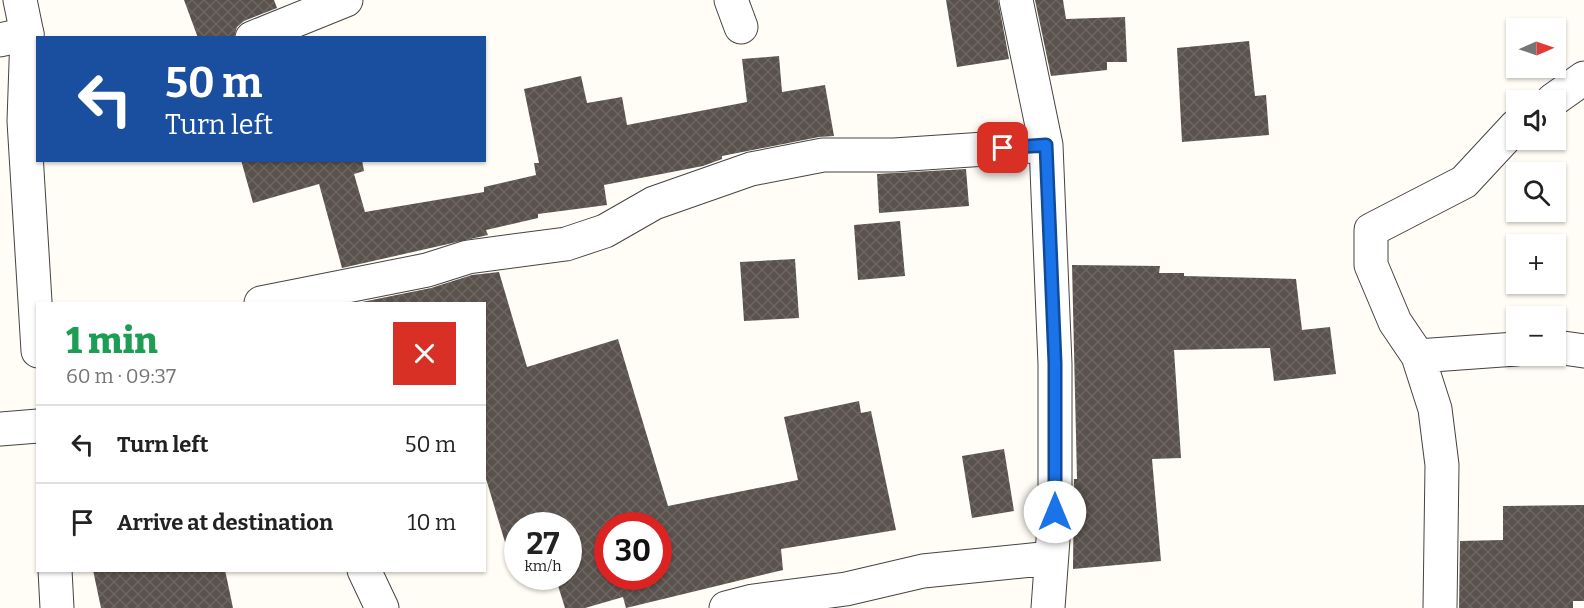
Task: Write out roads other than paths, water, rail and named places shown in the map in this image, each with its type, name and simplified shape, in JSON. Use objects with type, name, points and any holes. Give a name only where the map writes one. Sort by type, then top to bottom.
[{"type":"street","points":[[21,0],[14,37],[31,118],[36,302]]},
{"type":"street","points":[[257,36],[346,0]]},
{"type":"street","points":[[1016,0],[1046,145],[1055,363],[1055,512],[1048,608]]},
{"type":"street","points":[[1566,91],[1584,78]]},
{"type":"street","points":[[1440,608],[1442,465],[1435,409],[1418,356],[1395,322],[1371,265],[1371,230],[1464,183],[1506,137]]},
{"type":"street","points":[[280,302],[427,270],[468,257],[567,244],[606,231],[654,203],[751,169],[823,155],[894,155],[1046,145]]},
{"type":"street","points":[[1566,348],[1584,351]]},
{"type":"street","points":[[1418,356],[1506,350]]},
{"type":"street","points":[[0,429],[36,426]]},
{"type":"street","points":[[726,608],[846,589],[923,571],[1051,558]]},
{"type":"street","points":[[55,572],[57,608]]},
{"type":"street","points":[[365,572],[382,608]]}]
